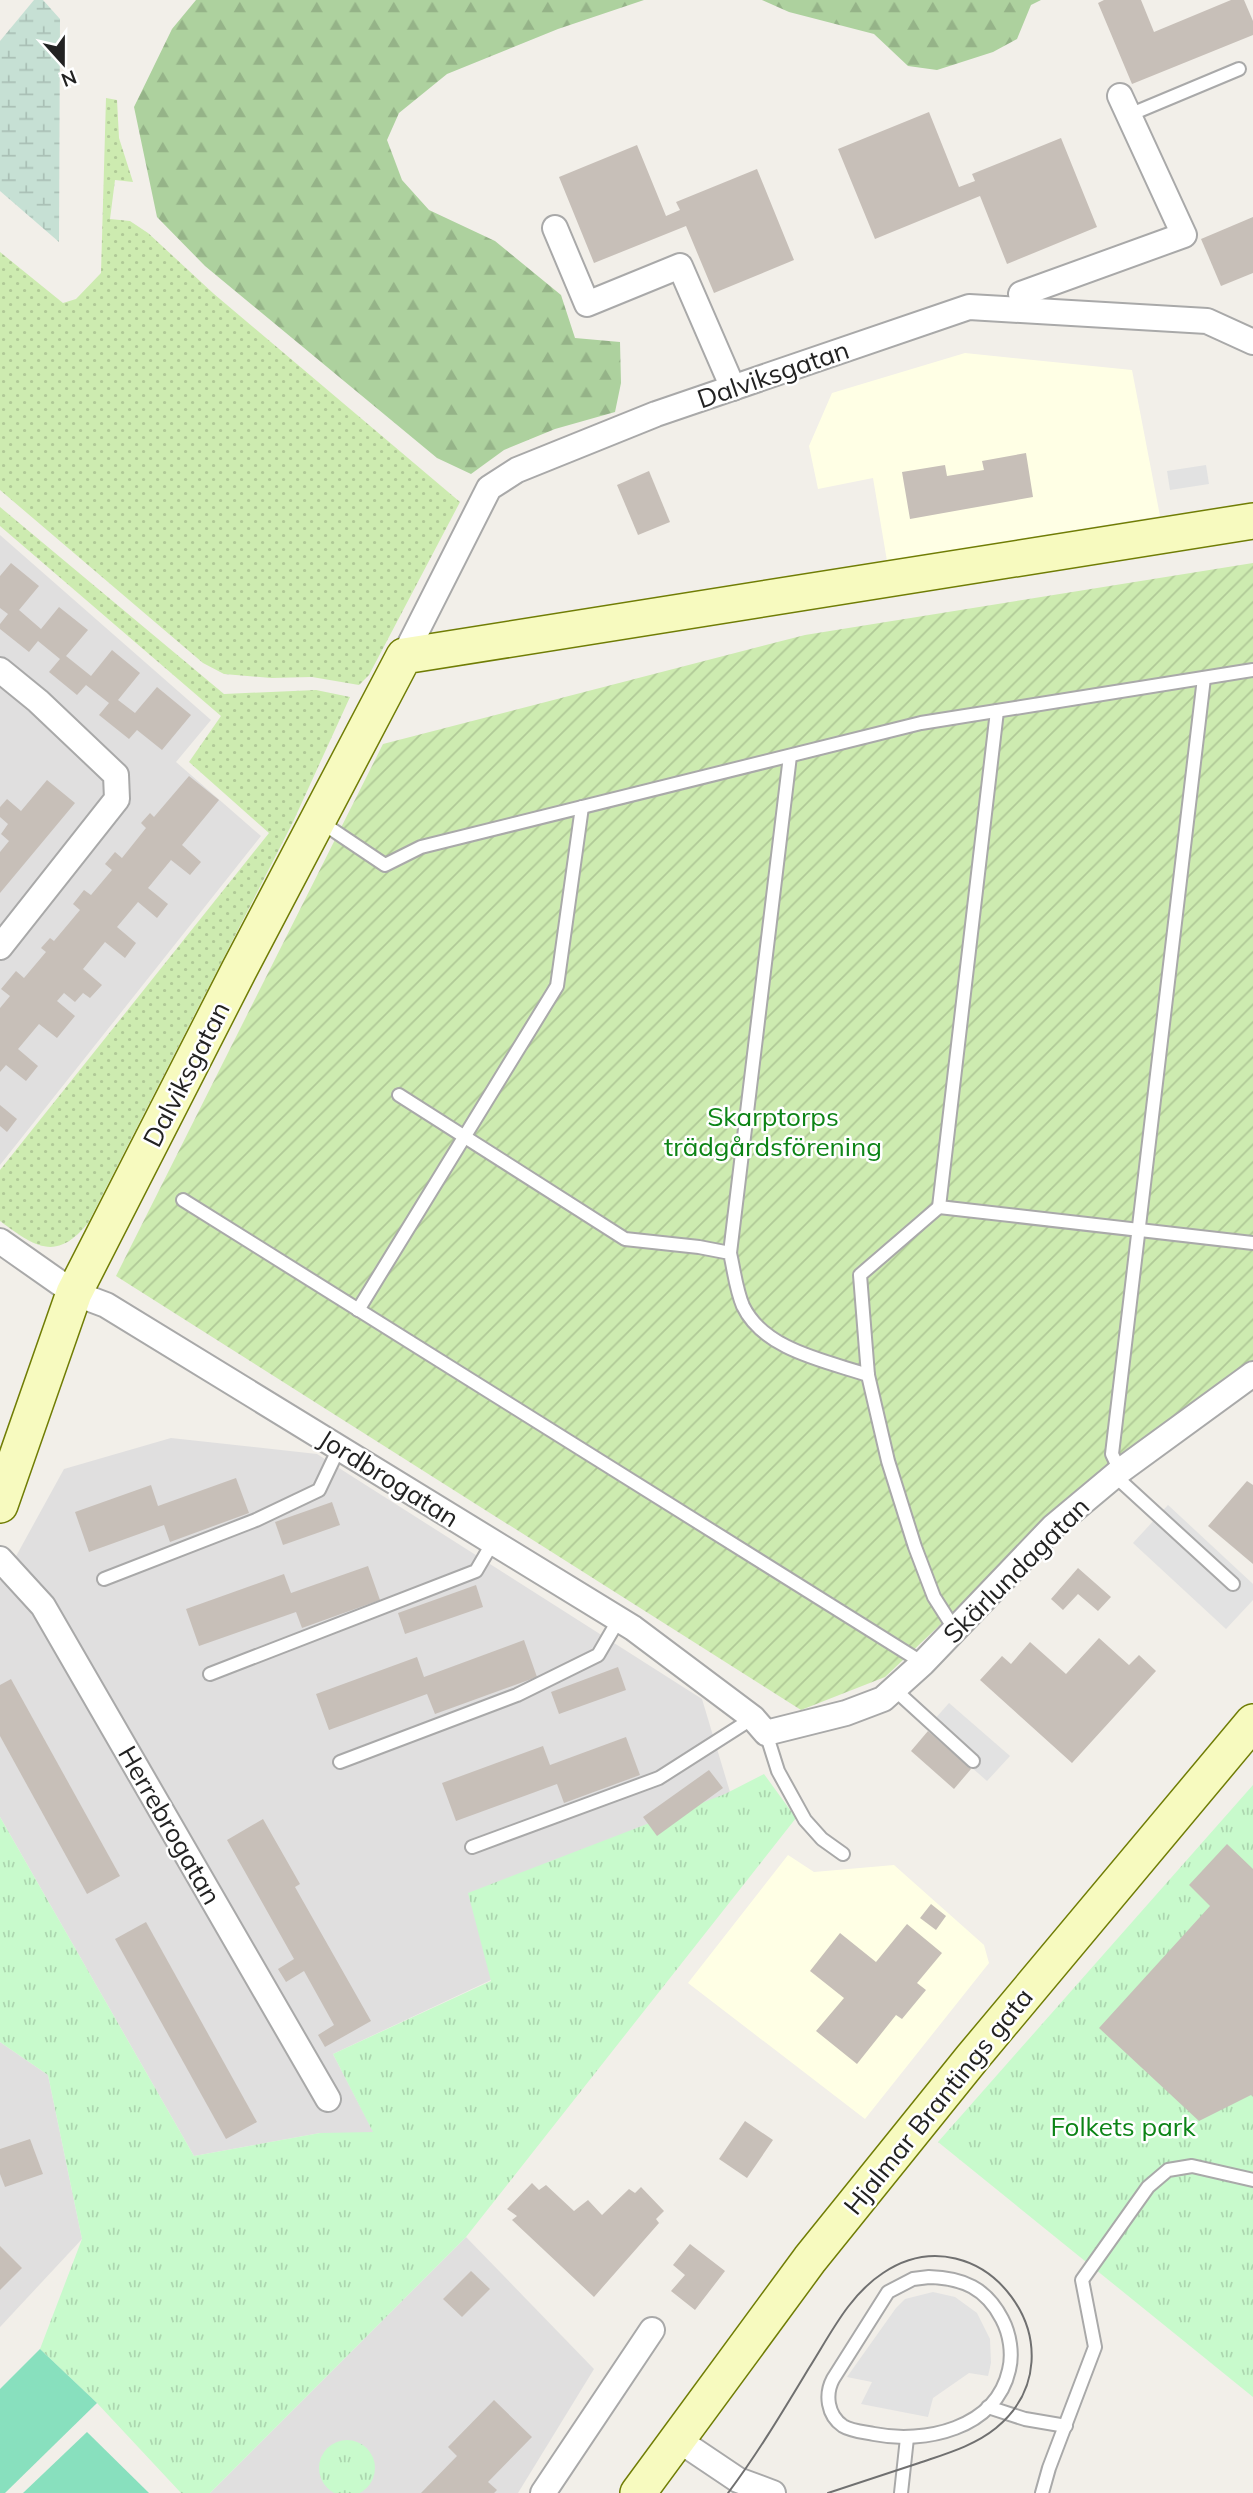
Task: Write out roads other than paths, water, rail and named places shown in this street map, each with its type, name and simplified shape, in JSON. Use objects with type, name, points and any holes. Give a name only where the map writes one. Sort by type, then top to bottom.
[{"type":"street","points":[[1028,310],[1021,295],[1184,235],[1124,105]]},
{"type":"street","points":[[555,228],[587,304],[680,266],[733,388]]},
{"type":"street","name":"Dalviksgatan","points":[[0,1505],[74,1293],[489,488],[517,470],[656,414],[969,307],[1207,321],[1253,342]]},
{"type":"street","points":[[404,656],[1253,521]]},
{"type":"street","points":[[0,670],[38,701],[116,775],[117,799],[0,947]]},
{"type":"street","name":"Jordbrogatan","points":[[0,1241],[74,1293],[106,1305],[619,1619],[760,1725]]},
{"type":"street","name":"Skärlundagatan","points":[[760,1725],[846,1713],[884,1699],[956,1630],[1053,1527],[1117,1473],[1253,1374]]},
{"type":"street","name":"Herrebrogatan","points":[[0,1559],[43,1606],[328,2099]]},
{"type":"street","name":"Hjalmar Brantings gata","points":[[638,2493],[810,2259],[972,2058],[1253,1722]]},
{"type":"street","points":[[542,2493],[652,2330]]},
{"type":"street","points":[[677,2439],[738,2480],[773,2493]]},
{"type":"lane","points":[[1124,105],[1239,69]]},
{"type":"lane","points":[[317,820],[385,865],[421,848],[921,723],[1253,670]]},
{"type":"lane","points":[[1204,678],[1112,1454],[1117,1473],[1233,1584]]},
{"type":"lane","points":[[956,1630],[934,1597],[888,1461],[868,1375],[860,1275],[939,1207],[997,711]]},
{"type":"lane","points":[[790,756],[730,1253],[744,1307],[761,1331],[790,1348],[868,1375]]},
{"type":"lane","points":[[358,1310],[557,986],[582,807]]},
{"type":"lane","points":[[398,1095],[625,1239],[730,1253]]},
{"type":"lane","points":[[183,1200],[923,1663]]},
{"type":"lane","points":[[939,1207],[1253,1243]]},
{"type":"lane","points":[[104,1579],[256,1520],[319,1490],[339,1448]]},
{"type":"lane","points":[[210,1674],[476,1571],[493,1542]]},
{"type":"lane","points":[[340,1762],[517,1695],[598,1655],[619,1619]]},
{"type":"lane","points":[[894,1689],[973,1761]]},
{"type":"lane","points":[[472,1847],[659,1778],[760,1725],[778,1771],[805,1820],[822,1839],[843,1854]]},
{"type":"lane","points":[[1042,2493],[1095,2347],[1082,2280],[1148,2188],[1168,2170],[1192,2166],[1253,2180]]},
{"type":"lane","points":[[929,2277],[961,2280],[986,2294],[1005,2324],[1011,2359],[1002,2389],[988,2407],[977,2417],[951,2430],[928,2437],[883,2436],[843,2426],[831,2411],[827,2390],[888,2292],[913,2279],[929,2277]]},
{"type":"lane","points":[[988,2407],[1066,2426]]},
{"type":"lane","points":[[901,2493],[907,2438]]},
{"type":"tram line","points":[[728,2493],[770,2432],[841,2316],[871,2282],[883,2273],[920,2258],[955,2259],[987,2273],[1012,2297],[1027,2328],[1031,2362],[1022,2397],[996,2428],[969,2445],[828,2493]]},
{"type":"park label","name":"Skarptorps trädgårdsförening","points":[[773,1131]]},
{"type":"park label","name":"Folkets park","points":[[1123,2126]]}]
